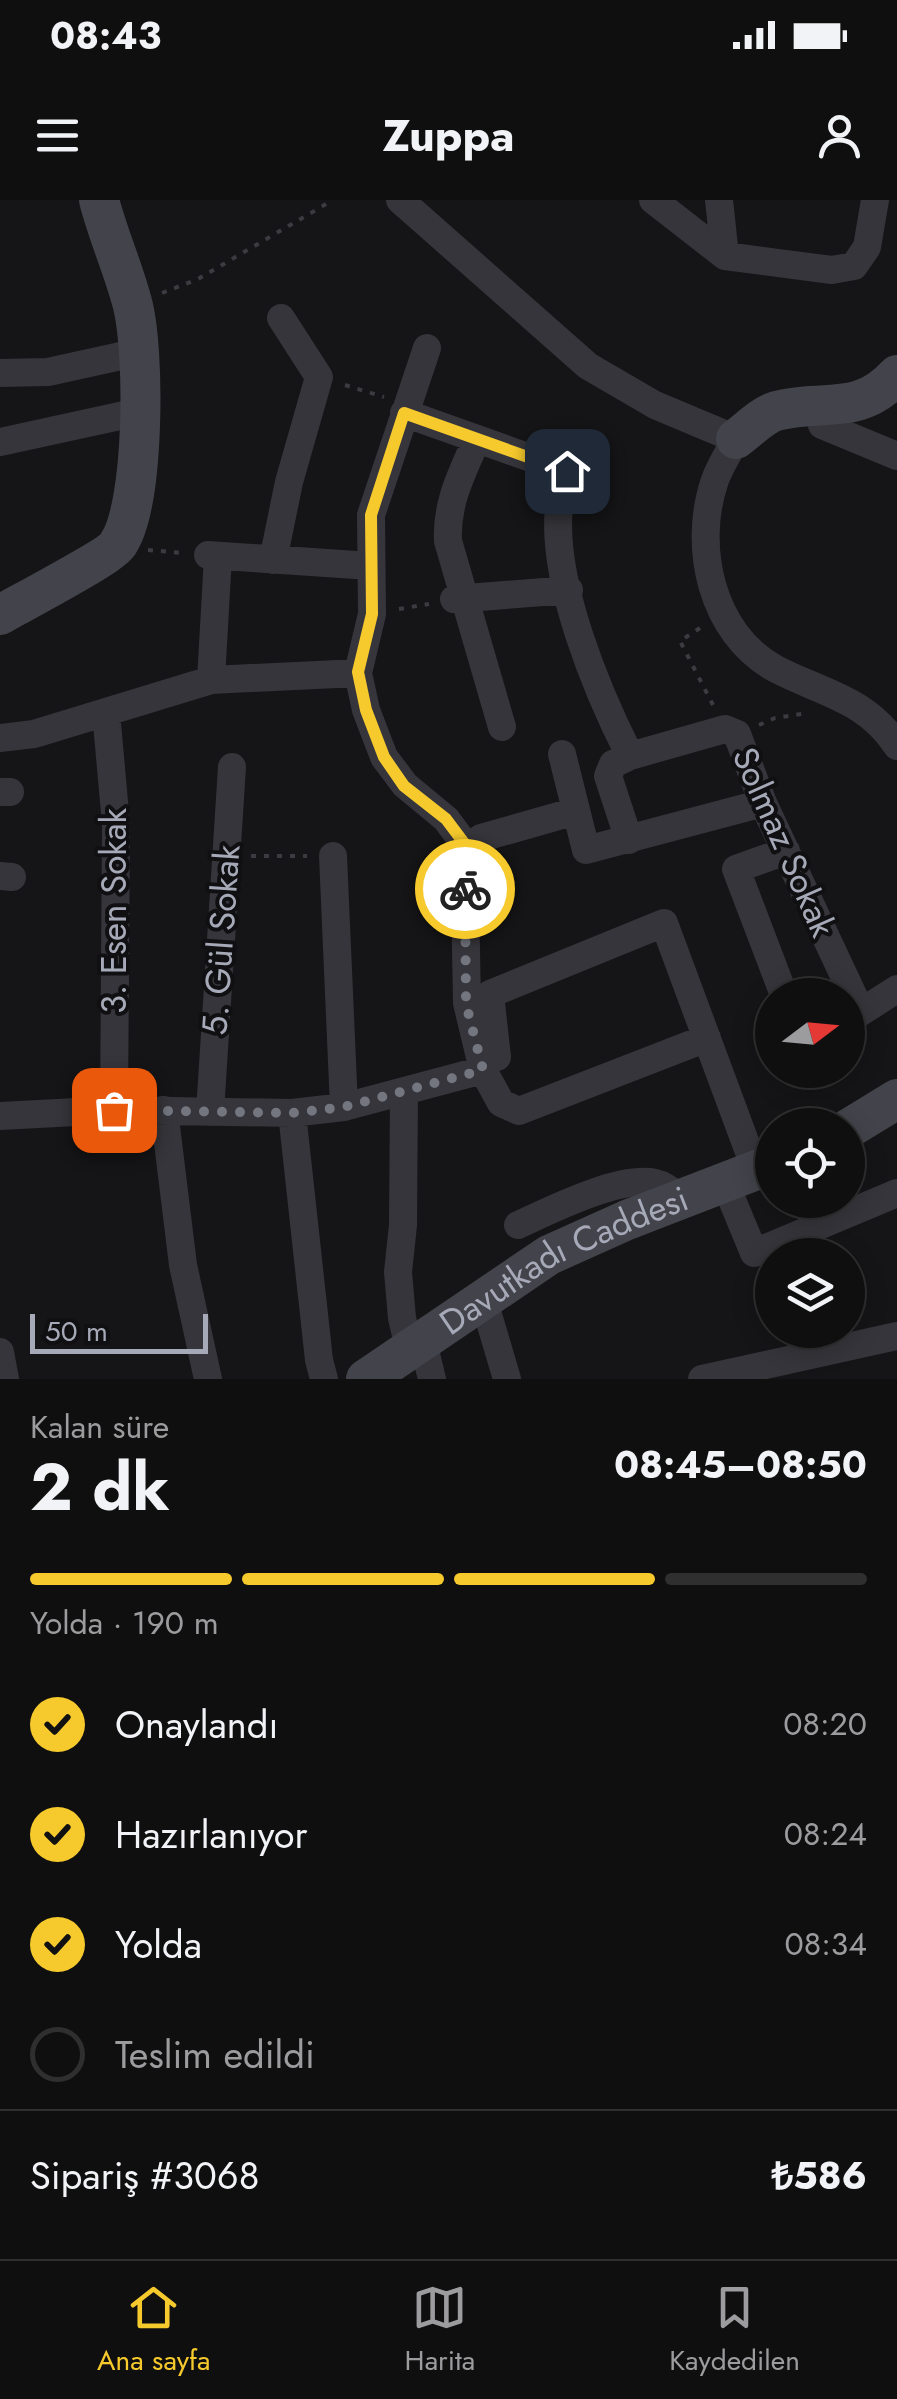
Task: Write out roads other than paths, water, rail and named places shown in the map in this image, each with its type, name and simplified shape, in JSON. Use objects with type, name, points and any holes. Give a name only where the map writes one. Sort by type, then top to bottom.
[{"type":"main road","points":[[0,615],[117,547],[134,507],[139,352],[133,305],[99,200]]},
{"type":"main road","points":[[736,439],[774,411],[859,402],[884,389],[897,375]]},
{"type":"main road","points":[[865,1118],[897,1100]]},
{"type":"main road","name":"Davutkadı Caddesi","points":[[366,1379],[421,1355],[482,1298],[549,1255],[751,1173]]},
{"type":"street","points":[[400,200],[588,366],[656,405],[736,439],[715,478],[705,524],[711,582],[720,614],[738,639],[773,668],[852,702],[884,726],[897,746]]},
{"type":"street","points":[[653,200],[725,256],[832,270],[854,266],[867,247],[875,200]]},
{"type":"street","points":[[719,200],[725,256]]},
{"type":"street","points":[[273,560],[289,482],[319,378],[282,318]]},
{"type":"street","points":[[427,348],[371,515],[372,614],[358,672],[366,710],[384,757],[404,786],[446,819],[464,843],[466,1004],[483,1070],[502,1104],[519,1111],[707,1038]]},
{"type":"street","points":[[0,372],[48,372],[139,352]]},
{"type":"street","points":[[406,408],[476,438],[569,463],[559,507],[560,555],[601,699],[630,756],[613,764],[608,776],[630,840]]},
{"type":"street","points":[[0,442],[138,412]]},
{"type":"street","points":[[822,425],[897,456]]},
{"type":"street","points":[[476,438],[454,492],[447,518],[448,541],[459,598],[502,727]]},
{"type":"street","points":[[211,680],[213,556],[371,566]]},
{"type":"street","points":[[459,598],[569,590]]},
{"type":"street","points":[[0,738],[34,734],[211,680],[358,672]]},
{"type":"street","name":"3. Esen Sokak","points":[[106,712],[116,824],[114,1110]]},
{"type":"street","name":"Solmaz Sokak","points":[[630,756],[731,732],[861,1012],[897,989]]},
{"type":"street","points":[[562,754],[586,850],[763,802]]},
{"type":"street","name":"5. Gül Sokak","points":[[210,1112],[232,768]]},
{"type":"street","points":[[481,838],[576,810]]},
{"type":"street","points":[[778,978],[736,869],[786,851]]},
{"type":"street","points":[[333,856],[344,1107]]},
{"type":"street","points":[[502,1104],[490,994],[664,923],[751,1173],[754,1253],[897,1193]]},
{"type":"street","points":[[0,1116],[114,1110],[292,1113],[344,1107],[483,1070]]},
{"type":"street","points":[[404,1091],[404,1225],[398,1272],[402,1318],[421,1355]]},
{"type":"street","points":[[164,1110],[184,1266],[208,1379]]},
{"type":"street","points":[[292,1113],[324,1379]]},
{"type":"street","points":[[518,1224],[614,1187],[650,1182],[683,1199]]},
{"type":"street","points":[[482,1298],[507,1379]]},
{"type":"street","points":[[702,1379],[897,1336]]},
{"type":"street","points":[[0,1352],[5,1379]]}]
